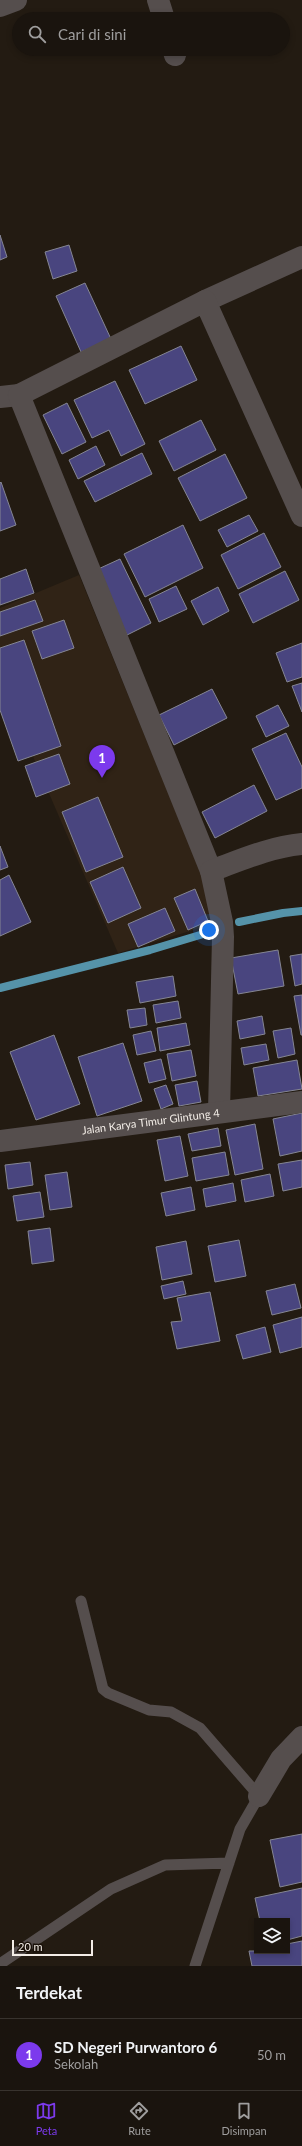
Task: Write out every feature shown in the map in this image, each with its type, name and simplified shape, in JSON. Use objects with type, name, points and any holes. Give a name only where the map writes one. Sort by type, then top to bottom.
[{"type":"street","points":[[0,6],[16,0]]},
{"type":"street","points":[[158,0],[162,12]]},
{"type":"street","points":[[219,1112],[223,937],[222,922],[211,871],[9,396],[204,301],[302,257]]},
{"type":"street","points":[[204,301],[302,516]]},
{"type":"street","points":[[211,871],[256,854],[286,846],[302,844]]},
{"type":"street","name":"Jalan Karya Timur Glintung 4","points":[[0,1141],[302,1102]]},
{"type":"street","points":[[259,1796],[281,1759],[302,1737]]},
{"type":"lane","points":[[81,1602],[103,1689],[108,1693],[149,1710],[171,1712],[200,1728],[259,1796],[240,1829],[195,1966]]},
{"type":"lane","points":[[0,1964],[111,1889],[165,1865],[229,1863]]},
{"type":"shaded area","points":[[79,575],[202,876],[213,924],[118,953],[0,680],[0,608]]},
{"type":"building","points":[[0,235],[7,257],[0,260]]},
{"type":"building","points":[[69,245],[77,271],[53,279],[45,252]]},
{"type":"building","points":[[85,283],[111,339],[81,352],[56,296]]},
{"type":"building","points":[[181,346],[197,380],[145,404],[129,370]]},
{"type":"building","points":[[115,381],[145,444],[121,456],[109,430],[92,438],[74,400]]},
{"type":"building","points":[[67,403],[86,442],[62,454],[43,415]]},
{"type":"building","points":[[201,420],[216,450],[174,471],[159,441]]},
{"type":"building","points":[[96,446],[105,465],[78,479],[69,460]]},
{"type":"building","points":[[142,453],[152,474],[95,502],[84,481]]},
{"type":"building","points":[[225,454],[247,498],[200,521],[178,478]]},
{"type":"building","points":[[1,482],[16,525],[0,531],[0,483]]},
{"type":"building","points":[[249,515],[258,531],[227,547],[218,530]]},
{"type":"building","points":[[183,525],[203,568],[145,597],[124,554]]},
{"type":"building","points":[[264,533],[281,567],[238,589],[221,555]]},
{"type":"building","points":[[120,559],[151,623],[127,635],[96,570]]},
{"type":"building","points":[[26,569],[34,593],[0,605],[0,579]]},
{"type":"building","points":[[285,571],[299,600],[253,623],[239,594]]},
{"type":"building","points":[[176,586],[187,609],[159,622],[149,599]]},
{"type":"building","points":[[218,587],[229,611],[203,625],[191,601]]},
{"type":"building","points":[[35,600],[43,621],[0,636],[0,612]]},
{"type":"building","points":[[64,620],[74,648],[42,659],[32,631]]},
{"type":"building","points":[[24,640],[61,746],[18,761],[0,710],[0,648]]},
{"type":"building","points":[[302,643],[302,677],[287,682],[276,653]]},
{"type":"building","points":[[302,683],[302,712],[292,686]]},
{"type":"building","points":[[212,689],[227,718],[174,745],[159,715]]},
{"type":"building","points":[[278,705],[289,726],[266,737],[256,716]]},
{"type":"building","points":[[286,733],[302,767],[302,788],[276,800],[252,749]]},
{"type":"building","points":[[59,754],[70,784],[36,797],[25,766]]},
{"type":"building","points":[[254,785],[267,811],[215,838],[202,812]]},
{"type":"building","points":[[98,797],[123,857],[86,872],[62,812]]},
{"type":"building","points":[[0,846],[8,867],[0,870]]},
{"type":"building","points":[[123,867],[141,908],[108,923],[90,882]]},
{"type":"building","points":[[9,875],[31,922],[0,936],[0,880]]},
{"type":"building","points":[[195,889],[208,921],[188,930],[174,898]]},
{"type":"building","points":[[165,908],[175,931],[138,947],[128,924]]},
{"type":"building","points":[[278,950],[284,986],[238,994],[231,958]]},
{"type":"building","points":[[302,954],[302,984],[295,986],[290,956]]},
{"type":"building","points":[[173,976],[176,996],[140,1003],[136,982]]},
{"type":"building","points":[[302,995],[302,1035],[301,1035],[294,996]]},
{"type":"building","points":[[178,1001],[181,1018],[156,1023],[153,1005]]},
{"type":"building","points":[[145,1008],[147,1025],[130,1028],[127,1010]]},
{"type":"building","points":[[262,1016],[265,1034],[240,1039],[237,1021]]},
{"type":"building","points":[[186,1023],[190,1045],[160,1051],[157,1028]]},
{"type":"building","points":[[291,1028],[295,1054],[278,1058],[273,1031]]},
{"type":"building","points":[[151,1031],[156,1051],[137,1055],[133,1035]]},
{"type":"building","points":[[54,1035],[80,1104],[36,1120],[10,1052]]},
{"type":"building","points":[[123,1043],[142,1101],[97,1116],[78,1057]]},
{"type":"building","points":[[266,1044],[269,1060],[244,1065],[241,1048]]},
{"type":"building","points":[[191,1050],[196,1076],[172,1081],[167,1054]]},
{"type":"building","points":[[161,1059],[166,1079],[149,1083],[144,1063]]},
{"type":"building","points":[[297,1060],[302,1089],[258,1096],[253,1068]]},
{"type":"building","points":[[197,1081],[201,1102],[179,1106],[175,1085]]},
{"type":"building","points":[[166,1085],[173,1104],[161,1109],[154,1089]]},
{"type":"building","points":[[302,1113],[302,1151],[280,1156],[273,1119]]},
{"type":"building","points":[[255,1124],[263,1169],[235,1175],[226,1130]]},
{"type":"building","points":[[218,1128],[221,1146],[192,1151],[188,1134]]},
{"type":"building","points":[[180,1136],[188,1176],[165,1181],[157,1140]]},
{"type":"building","points":[[225,1152],[229,1175],[196,1181],[192,1158]]},
{"type":"building","points":[[302,1160],[302,1187],[283,1191],[278,1164]]},
{"type":"building","points":[[30,1162],[33,1185],[8,1189],[5,1165]]},
{"type":"building","points":[[67,1172],[72,1207],[50,1210],[45,1175]]},
{"type":"building","points":[[270,1174],[274,1196],[245,1202],[241,1180]]},
{"type":"building","points":[[233,1183],[236,1201],[206,1207],[203,1189]]},
{"type":"building","points":[[191,1187],[195,1210],[166,1216],[161,1193]]},
{"type":"building","points":[[40,1192],[44,1217],[17,1221],[13,1196]]},
{"type":"building","points":[[50,1228],[54,1261],[32,1264],[28,1231]]},
{"type":"building","points":[[239,1240],[246,1276],[215,1282],[208,1246]]},
{"type":"building","points":[[186,1241],[192,1274],[162,1280],[156,1247]]},
{"type":"building","points":[[183,1281],[186,1294],[164,1299],[161,1286]]},
{"type":"building","points":[[295,1284],[301,1308],[272,1315],[266,1291]]},
{"type":"building","points":[[210,1292],[220,1341],[177,1349],[171,1322],[182,1321],[177,1298]]},
{"type":"building","points":[[302,1317],[302,1347],[280,1353],[273,1325]]},
{"type":"building","points":[[265,1327],[271,1352],[243,1359],[236,1335]]},
{"type":"building","points":[[302,1834],[302,1882],[280,1887],[270,1840]]},
{"type":"building","points":[[302,1888],[302,1936],[290,1939],[290,1918],[259,1918],[255,1898]]},
{"type":"building","points":[[302,1941],[302,1966],[252,1966],[249,1951],[254,1951],[254,1954],[290,1954],[290,1943]]},
{"type":"waterway","points":[[239,922],[283,913],[302,911]]},
{"type":"waterway","points":[[0,988],[150,950],[210,932]]},
{"type":"place","name":"SD Negeri Purwantoro 6","points":[[102,778]]}]
